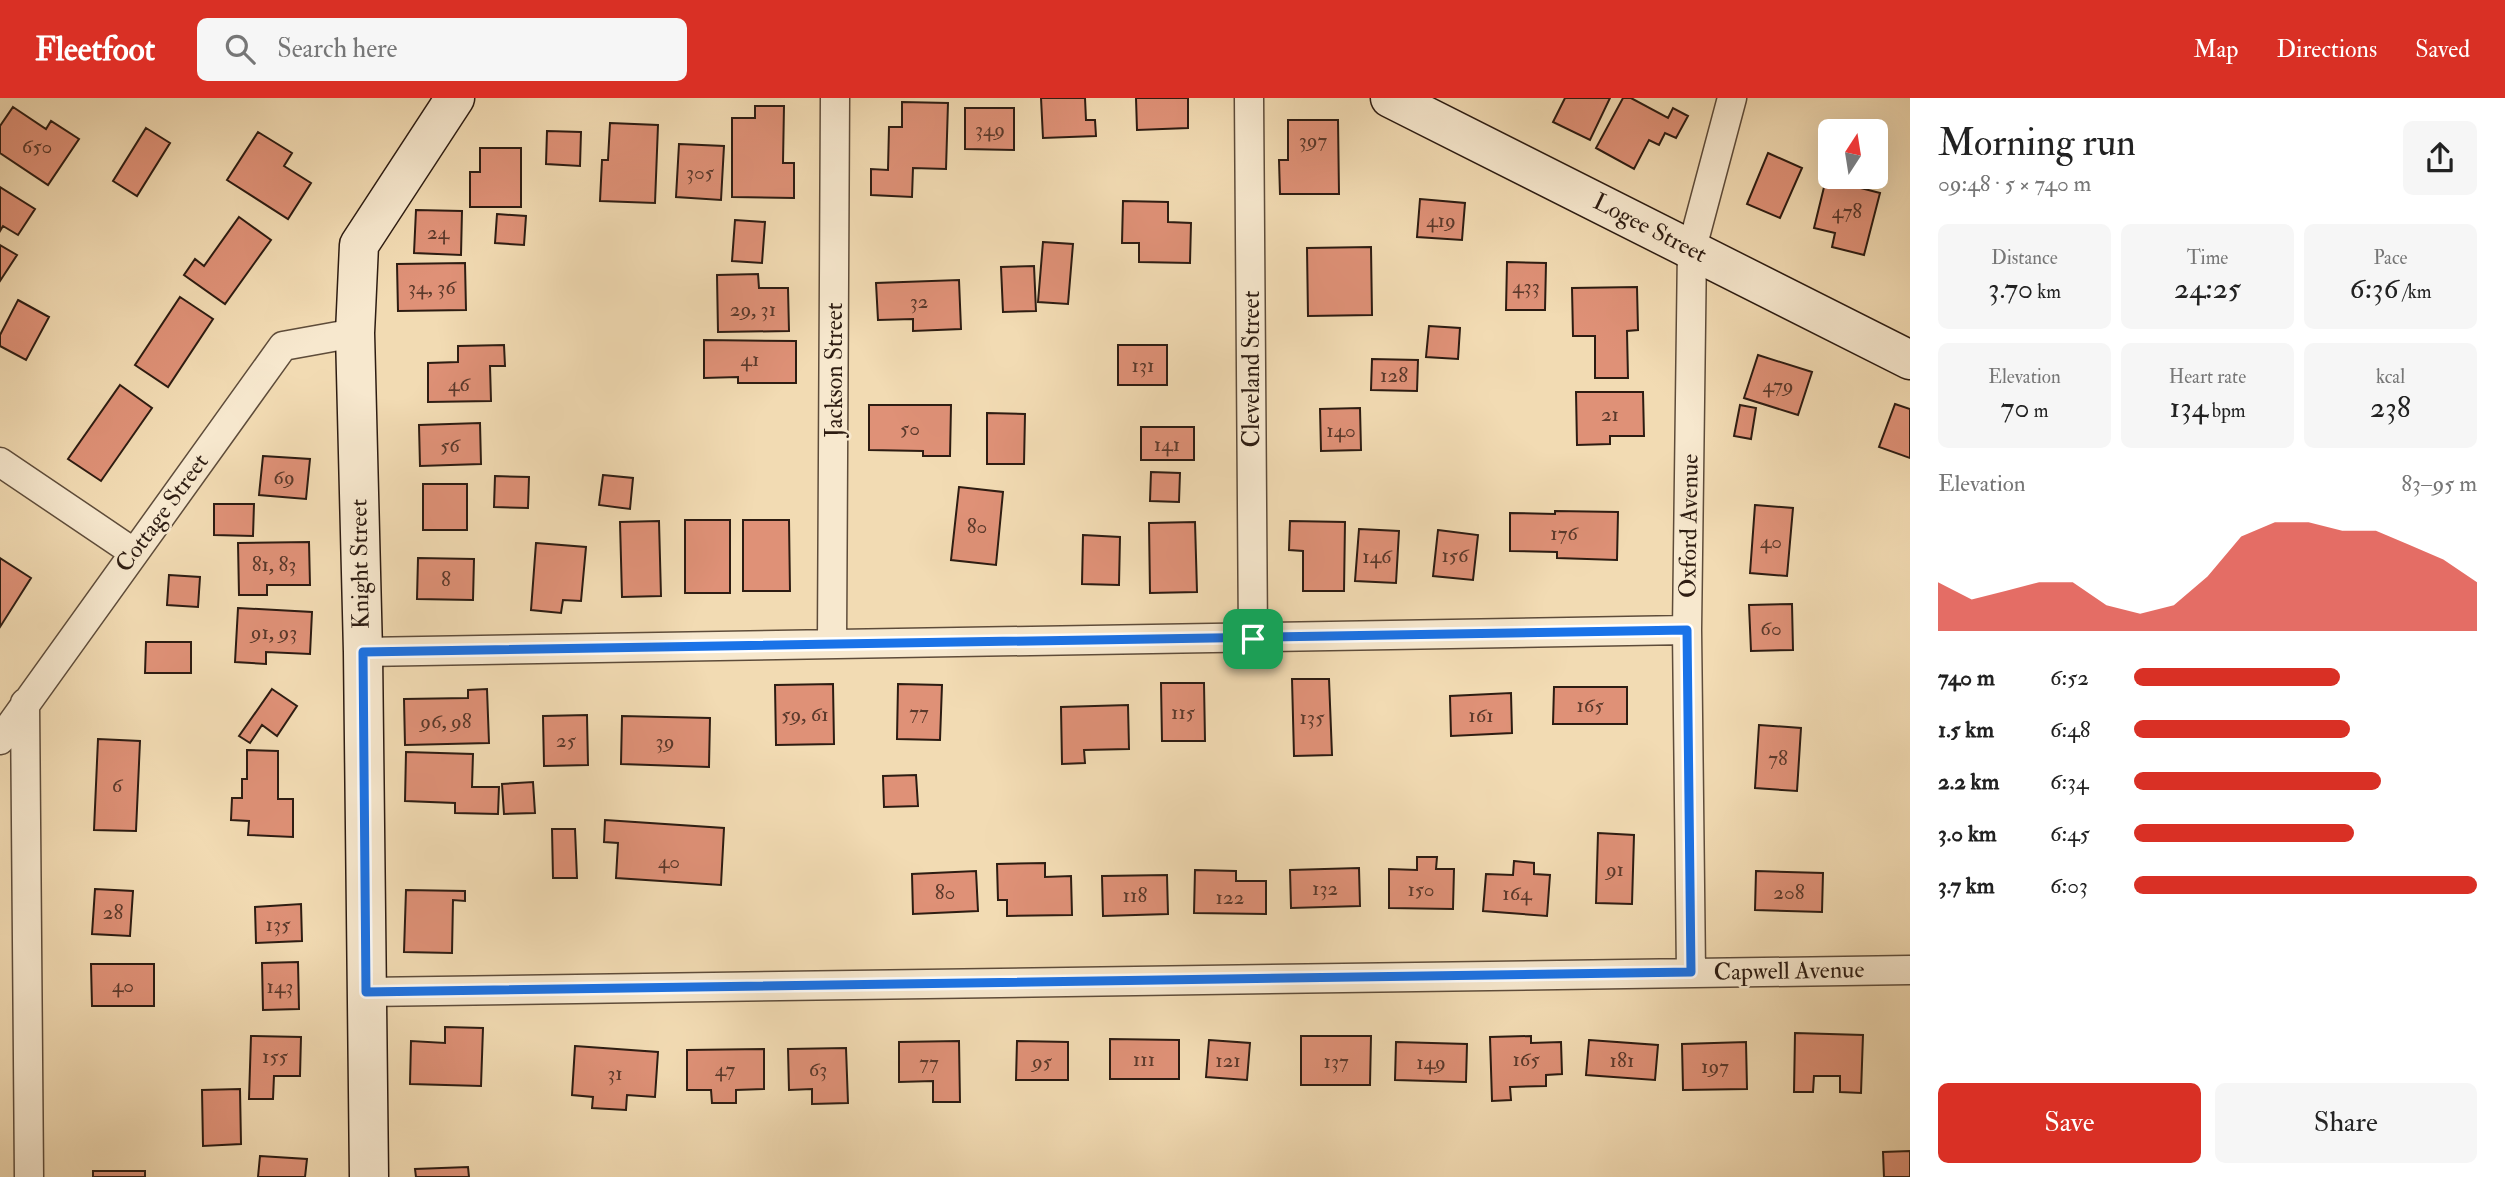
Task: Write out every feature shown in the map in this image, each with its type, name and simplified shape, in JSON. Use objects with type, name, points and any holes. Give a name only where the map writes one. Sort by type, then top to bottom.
[{"type":"street","name":"Knight Street","points":[[369,1177],[363,652],[355,333],[359,245],[455,98]]},
{"type":"street","name":"Jackson Street","points":[[832,642],[835,98]]},
{"type":"street","name":"Cleveland Street","points":[[1249,98],[1253,639]]},
{"type":"street","name":"Logee Street","points":[[1390,98],[1910,360]]},
{"type":"street","name":"Oxford Avenue","points":[[1691,972],[1687,630],[1692,248],[1732,98]]},
{"type":"street","name":"Cottage Street","points":[[0,740],[283,346],[355,333]]},
{"type":"street","points":[[0,462],[133,552]]},
{"type":"street","points":[[363,652],[832,642],[1253,639],[1687,630]]},
{"type":"street","points":[[25,704],[29,1177]]},
{"type":"street","name":"Capwell Avenue","points":[[366,992],[1910,970]]},
{"type":"building","points":[[1041,98],[1085,98],[1086,120],[1095,120],[1096,136],[1043,138]]},
{"type":"building","points":[[1136,98],[1188,98],[1188,128],[1137,130]]},
{"type":"building","points":[[1565,98],[1610,98],[1590,140],[1553,122]]},
{"type":"building","points":[[1623,98],[1631,98],[1668,118],[1673,108],[1688,116],[1676,138],[1665,133],[1659,145],[1649,140],[1634,169],[1596,148]]},
{"type":"building","points":[[902,102],[948,103],[946,169],[913,168],[912,197],[871,195],[871,169],[888,170],[889,127],[902,127]]},
{"type":"building","points":[[755,106],[784,106],[783,163],[794,163],[794,198],[732,197],[732,118],[755,118]]},
{"type":"building","points":[[13,107],[46,129],[51,121],[79,139],[48,185],[0,153],[0,126]]},
{"type":"building","points":[[965,108],[1014,108],[1014,150],[965,149]]},
{"type":"building","points":[[1288,120],[1338,120],[1339,194],[1280,194],[1279,160],[1288,160]]},
{"type":"building","points":[[610,123],[658,125],[655,203],[600,201],[602,160],[608,160]]},
{"type":"building","points":[[146,128],[170,143],[137,196],[113,181]]},
{"type":"building","points":[[547,131],[581,132],[580,166],[546,164]]},
{"type":"building","points":[[258,132],[292,153],[284,166],[311,183],[288,219],[227,180]]},
{"type":"building","points":[[679,144],[724,146],[721,200],[676,197]]},
{"type":"building","points":[[480,148],[521,148],[521,207],[470,207],[470,172],[480,172]]},
{"type":"building","points":[[1768,153],[1802,168],[1780,218],[1747,204]]},
{"type":"building","points":[[0,187],[35,209],[18,235],[3,226],[0,231]]},
{"type":"building","points":[[1824,189],[1865,189],[1880,193],[1864,255],[1832,247],[1835,233],[1814,228]]},
{"type":"building","points":[[1420,199],[1465,203],[1462,240],[1417,237]]},
{"type":"building","points":[[1123,201],[1168,202],[1168,222],[1191,223],[1190,263],[1139,262],[1139,243],[1122,243]]},
{"type":"building","points":[[416,210],[462,211],[461,255],[414,253]]},
{"type":"building","points":[[497,214],[526,216],[524,245],[495,243]]},
{"type":"building","points":[[239,217],[271,240],[225,304],[184,275],[195,259],[204,266]]},
{"type":"building","points":[[735,220],[765,222],[762,263],[732,261]]},
{"type":"building","points":[[1043,242],[1073,244],[1068,304],[1038,302]]},
{"type":"building","points":[[0,245],[17,255],[0,281]]},
{"type":"building","points":[[1371,247],[1372,315],[1308,316],[1307,248]]},
{"type":"building","points":[[1507,262],[1546,263],[1545,310],[1506,310]]},
{"type":"building","points":[[465,263],[466,310],[398,311],[397,264]]},
{"type":"building","points":[[1034,266],[1036,311],[1003,312],[1001,267]]},
{"type":"building","points":[[758,274],[759,288],[788,288],[789,331],[718,332],[717,275]]},
{"type":"building","points":[[959,280],[961,329],[913,331],[913,319],[878,320],[876,283]]},
{"type":"building","points":[[1637,287],[1638,330],[1627,331],[1628,378],[1595,378],[1595,336],[1573,336],[1572,288]]},
{"type":"building","points":[[180,297],[213,319],[168,387],[135,365]]},
{"type":"building","points":[[18,300],[49,317],[26,360],[0,346],[0,335]]},
{"type":"building","points":[[1429,326],[1460,328],[1458,359],[1426,357]]},
{"type":"building","points":[[704,340],[796,341],[796,383],[738,383],[738,377],[704,378]]},
{"type":"building","points":[[504,345],[505,366],[490,366],[491,401],[428,402],[428,363],[458,362],[458,346]]},
{"type":"building","points":[[1118,345],[1167,345],[1167,385],[1118,385]]},
{"type":"building","points":[[1758,355],[1812,372],[1798,415],[1744,398]]},
{"type":"building","points":[[1372,359],[1418,360],[1417,391],[1371,390]]},
{"type":"building","points":[[120,385],[152,408],[101,481],[68,459]]},
{"type":"building","points":[[1576,392],[1643,392],[1644,436],[1610,436],[1610,444],[1577,445]]},
{"type":"building","points":[[1895,404],[1910,409],[1910,458],[1879,447]]},
{"type":"building","points":[[869,405],[951,405],[950,456],[923,456],[923,451],[869,450]]},
{"type":"building","points":[[1740,405],[1756,408],[1751,439],[1734,436]]},
{"type":"building","points":[[1360,408],[1361,450],[1321,451],[1320,409]]},
{"type":"building","points":[[987,413],[1025,414],[1024,464],[987,464]]},
{"type":"building","points":[[480,423],[481,464],[420,466],[419,425]]},
{"type":"building","points":[[1141,427],[1194,427],[1194,460],[1141,460]]},
{"type":"building","points":[[263,456],[310,459],[306,499],[259,495]]},
{"type":"building","points":[[1151,472],[1180,473],[1179,502],[1150,501]]},
{"type":"building","points":[[603,475],[633,478],[630,509],[599,505]]},
{"type":"building","points":[[495,476],[529,477],[528,508],[494,507]]},
{"type":"building","points":[[423,484],[467,484],[467,530],[423,530]]},
{"type":"building","points":[[959,487],[1003,492],[996,565],[951,560]]},
{"type":"building","points":[[214,504],[254,504],[253,536],[214,535]]},
{"type":"building","points":[[1755,505],[1793,508],[1787,576],[1750,573]]},
{"type":"building","points":[[1555,511],[1618,512],[1617,560],[1557,558],[1557,552],[1510,551],[1510,513],[1555,514]]},
{"type":"building","points":[[685,520],[730,520],[730,593],[685,593]]},
{"type":"building","points":[[743,520],[789,520],[790,591],[743,591]]},
{"type":"building","points":[[659,521],[661,596],[622,597],[620,522]]},
{"type":"building","points":[[1290,521],[1345,522],[1344,591],[1303,591],[1303,551],[1289,550]]},
{"type":"building","points":[[1195,522],[1197,592],[1150,593],[1149,523]]},
{"type":"building","points":[[1359,529],[1399,531],[1396,583],[1355,581]]},
{"type":"building","points":[[1438,530],[1478,535],[1473,580],[1433,576]]},
{"type":"building","points":[[1083,535],[1120,537],[1119,585],[1082,584]]},
{"type":"building","points":[[309,542],[310,585],[267,585],[267,595],[239,595],[238,543]]},
{"type":"building","points":[[536,543],[586,547],[581,601],[563,600],[561,613],[531,610]]},
{"type":"building","points":[[0,558],[31,578],[0,627]]},
{"type":"building","points":[[418,558],[474,559],[473,600],[417,599]]},
{"type":"building","points":[[169,575],[200,577],[198,607],[167,605]]},
{"type":"building","points":[[1792,604],[1793,650],[1751,651],[1749,605]]},
{"type":"building","points":[[238,608],[312,612],[310,654],[266,652],[266,664],[235,662]]},
{"type":"building","points":[[146,642],[191,642],[191,673],[145,673]]},
{"type":"building","points":[[1292,679],[1329,679],[1332,755],[1294,756]]},
{"type":"building","points":[[1161,683],[1204,683],[1205,741],[1162,741]]},
{"type":"building","points":[[833,684],[834,744],[776,745],[775,685]]},
{"type":"building","points":[[898,684],[942,685],[940,740],[897,739]]},
{"type":"building","points":[[1554,687],[1627,687],[1627,724],[1553,724]]},
{"type":"building","points":[[272,689],[297,706],[277,736],[262,725],[250,743],[239,736]]},
{"type":"building","points":[[487,689],[489,743],[405,745],[404,699],[468,698],[468,690]]},
{"type":"building","points":[[1511,693],[1512,733],[1451,736],[1450,696]]},
{"type":"building","points":[[1128,705],[1129,749],[1084,750],[1085,763],[1062,764],[1061,707]]},
{"type":"building","points":[[587,715],[588,765],[544,766],[543,716]]},
{"type":"building","points":[[622,716],[710,718],[709,767],[621,764]]},
{"type":"building","points":[[1759,725],[1801,728],[1797,791],[1755,788]]},
{"type":"building","points":[[98,739],[140,741],[136,831],[94,830]]},
{"type":"building","points":[[247,750],[278,751],[278,799],[293,799],[293,837],[248,835],[249,821],[231,820],[232,798],[242,798],[242,779],[247,779]]},
{"type":"building","points":[[406,752],[473,754],[472,787],[499,787],[498,814],[455,813],[455,803],[405,801]]},
{"type":"building","points":[[916,775],[918,806],[884,807],[883,776]]},
{"type":"building","points":[[533,782],[535,813],[504,814],[502,784]]},
{"type":"building","points":[[605,820],[724,828],[721,885],[616,878],[618,843],[604,842]]},
{"type":"building","points":[[552,829],[575,829],[577,878],[553,878]]},
{"type":"building","points":[[1598,833],[1634,835],[1632,904],[1596,903]]},
{"type":"building","points":[[1417,857],[1437,857],[1436,869],[1454,869],[1453,909],[1389,908],[1389,869],[1417,870]]},
{"type":"building","points":[[1514,861],[1534,863],[1534,874],[1550,875],[1547,916],[1483,911],[1486,874],[1513,875]]},
{"type":"building","points":[[1045,863],[1045,877],[1071,876],[1072,915],[1007,916],[1007,900],[998,900],[997,864]]},
{"type":"building","points":[[1359,868],[1360,906],[1291,908],[1290,870]]},
{"type":"building","points":[[1195,870],[1236,871],[1236,881],[1266,881],[1266,914],[1194,913]]},
{"type":"building","points":[[976,871],[978,911],[913,914],[912,874]]},
{"type":"building","points":[[1756,871],[1823,873],[1822,912],[1755,910]]},
{"type":"building","points":[[1167,875],[1168,914],[1103,916],[1102,876]]},
{"type":"building","points":[[95,889],[133,891],[130,936],[92,934]]},
{"type":"building","points":[[406,890],[465,891],[465,901],[453,900],[452,953],[404,952]]},
{"type":"building","points":[[301,904],[302,941],[256,943],[255,907]]},
{"type":"building","points":[[298,962],[299,1009],[263,1010],[262,963]]},
{"type":"building","points":[[91,964],[154,964],[154,1006],[92,1006]]},
{"type":"building","points":[[445,1027],[483,1028],[481,1086],[410,1084],[411,1041],[445,1043]]},
{"type":"building","points":[[1795,1033],[1863,1035],[1861,1093],[1840,1092],[1840,1076],[1814,1076],[1813,1092],[1794,1092]]},
{"type":"building","points":[[251,1036],[301,1037],[300,1076],[274,1076],[273,1099],[249,1099]]},
{"type":"building","points":[[1301,1036],[1371,1036],[1370,1085],[1301,1085]]},
{"type":"building","points":[[1531,1036],[1531,1043],[1561,1042],[1562,1074],[1546,1075],[1546,1086],[1510,1087],[1511,1100],[1492,1101],[1490,1037]]},
{"type":"building","points":[[1110,1039],[1179,1040],[1179,1079],[1110,1079]]},
{"type":"building","points":[[1209,1040],[1250,1043],[1247,1080],[1206,1077]]},
{"type":"building","points":[[1589,1040],[1658,1045],[1655,1080],[1586,1075]]},
{"type":"building","points":[[959,1041],[960,1102],[933,1102],[933,1081],[899,1082],[899,1042]]},
{"type":"building","points":[[1017,1041],[1068,1042],[1068,1080],[1016,1080]]},
{"type":"building","points":[[1396,1042],[1467,1044],[1466,1082],[1395,1080]]},
{"type":"building","points":[[1746,1042],[1747,1089],[1683,1090],[1682,1044]]},
{"type":"building","points":[[575,1046],[658,1052],[655,1097],[627,1095],[626,1110],[592,1108],[593,1097],[572,1095]]},
{"type":"building","points":[[846,1048],[848,1103],[812,1104],[812,1089],[789,1090],[788,1049]]},
{"type":"building","points":[[764,1049],[764,1089],[736,1090],[736,1103],[712,1103],[711,1090],[687,1090],[687,1050]]},
{"type":"building","points":[[240,1089],[241,1144],[203,1146],[202,1090]]},
{"type":"building","points":[[1910,1151],[1910,1177],[1884,1177],[1883,1152]]},
{"type":"building","points":[[260,1156],[307,1159],[305,1177],[258,1177]]},
{"type":"building","points":[[468,1167],[469,1177],[416,1177],[415,1169]]},
{"type":"building","points":[[93,1171],[145,1171],[145,1177],[93,1177]]},
{"type":"route","points":[[1687,630],[1691,972],[366,992],[363,652],[832,642],[1253,639],[1687,630]]}]
